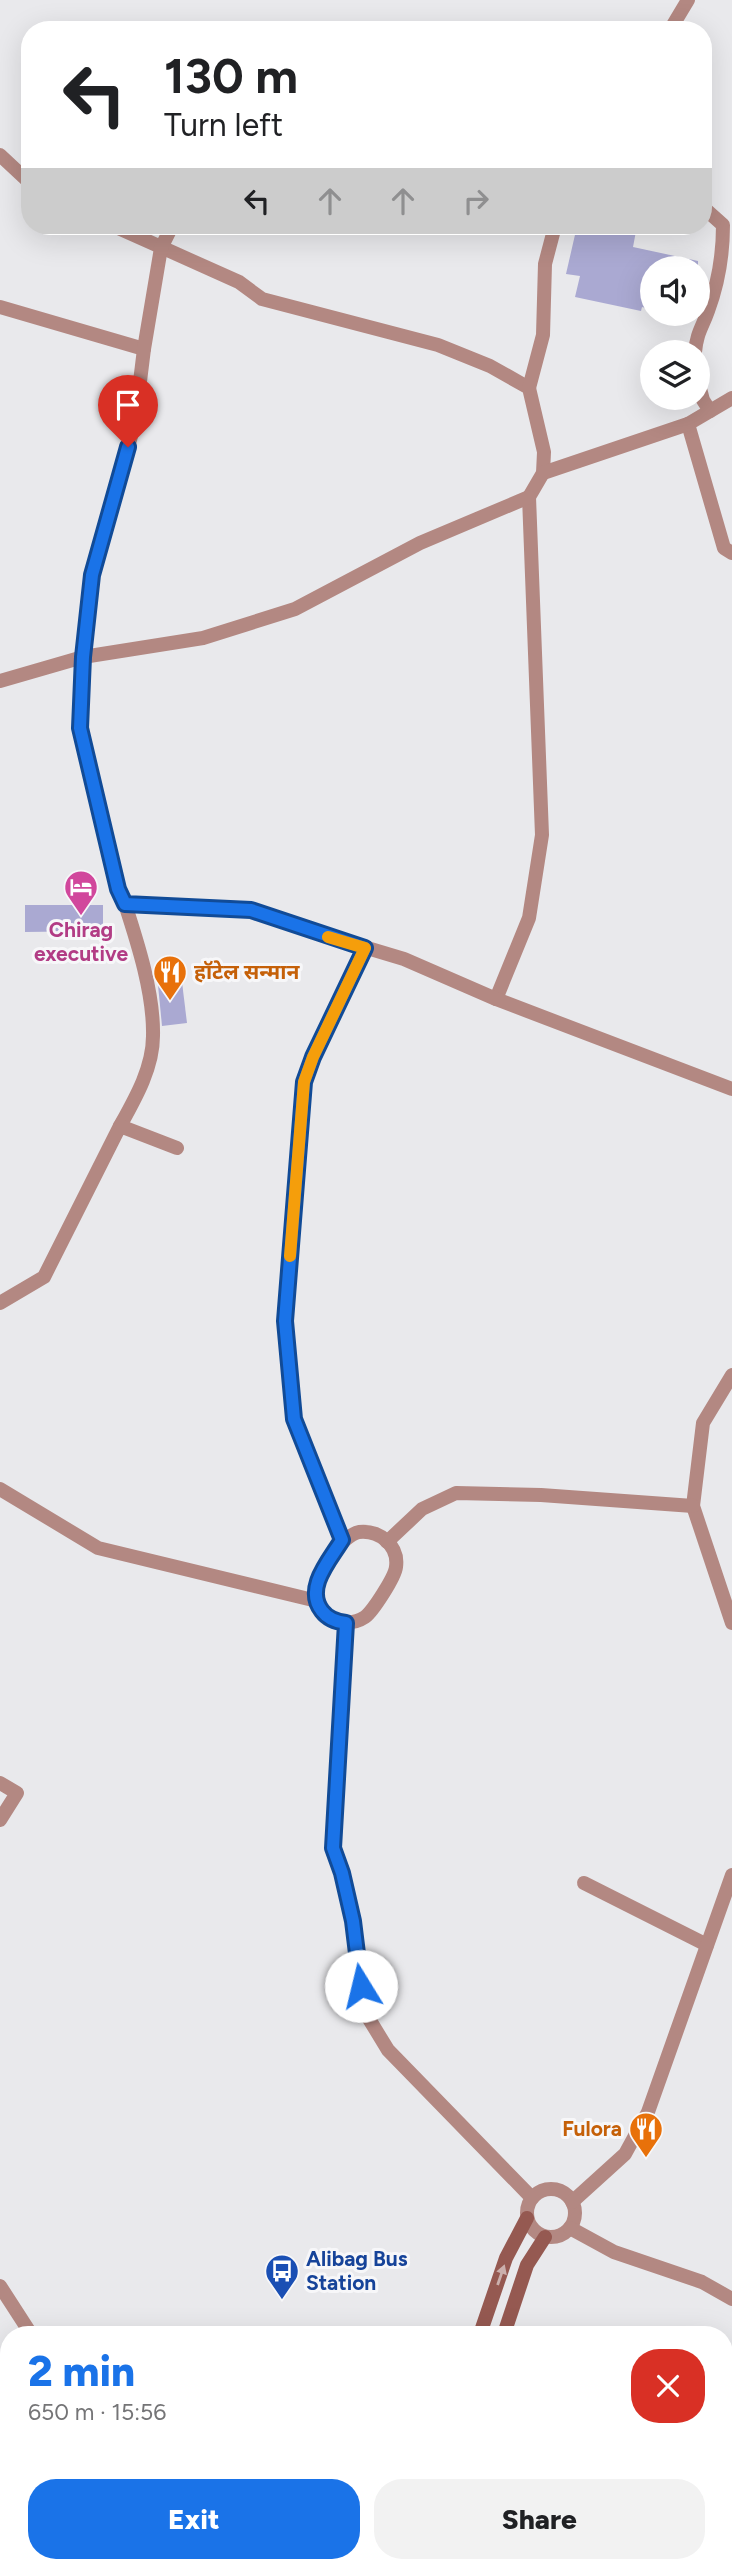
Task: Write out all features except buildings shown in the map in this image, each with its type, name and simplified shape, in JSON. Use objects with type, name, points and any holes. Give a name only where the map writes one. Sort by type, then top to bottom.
[{"type":"main road","points":[[483,2326],[506,2258],[527,2218]]},
{"type":"main road","points":[[507,2326],[527,2265],[545,2236]]},
{"type":"street","points":[[675,21],[688,0]]},
{"type":"street","points":[[0,155],[21,175]]},
{"type":"street","points":[[696,340],[708,314],[723,242],[723,225],[712,215]]},
{"type":"street","points":[[133,235],[239,282],[262,299],[438,345],[490,366],[529,388]]},
{"type":"street","points":[[0,1303],[44,1277],[139,1093],[150,1056],[153,1036],[147,982],[138,944],[118,889],[80,728],[83,657],[92,575],[135,422],[161,248],[168,235]]},
{"type":"street","points":[[496,999],[529,918],[542,835],[529,497],[543,473],[544,452],[529,388],[543,335],[545,264],[553,235]]},
{"type":"street","points":[[0,307],[144,349]]},
{"type":"street","points":[[543,473],[688,424],[732,398]]},
{"type":"street","points":[[688,424],[724,548],[732,554]]},
{"type":"street","points":[[0,681],[83,657],[203,638],[295,609],[420,543],[529,497]]},
{"type":"street","points":[[125,904],[251,910],[404,959],[496,999],[732,1089]]},
{"type":"street","points":[[342,1540],[294,1419],[285,1321],[304,1082],[313,1057],[365,948]]},
{"type":"street","points":[[120,1126],[177,1147]]},
{"type":"street","points":[[732,1375],[703,1423],[692,1506],[732,1623]]},
{"type":"street","points":[[0,1489],[98,1548],[317,1601]]},
{"type":"street","points":[[387,1542],[422,1509],[456,1493],[692,1506]]},
{"type":"street","points":[[365,1531],[377,1534],[394,1552],[396,1570],[370,1612],[359,1620],[346,1623],[328,1617],[317,1601],[316,1582],[342,1540],[365,1531]]},
{"type":"street","points":[[346,1623],[333,1848],[353,1921],[356,1959],[366,2014],[388,2050],[532,2198]]},
{"type":"street","points":[[0,1783],[17,1793],[0,1820]]},
{"type":"street","points":[[572,2202],[625,2154],[648,2112],[732,1875]]},
{"type":"street","points":[[584,1883],[707,1944]]},
{"type":"street","points":[[557,2189],[569,2196],[575,2215],[570,2228],[559,2236],[545,2236],[533,2230],[527,2218],[528,2204],[532,2198],[543,2190],[557,2189]]},
{"type":"street","points":[[570,2228],[614,2252],[702,2282],[732,2299]]},
{"type":"street","points":[[0,2286],[26,2326]]},
{"type":"slow traffic","points":[[290,1256],[304,1082],[313,1057],[365,948],[328,937]]},
{"type":"place","name":"Chirag executive","points":[[81,917]]},
{"type":"place","name":"हॉटेल सन्मान","points":[[170,1002]]},
{"type":"place","name":"Fulora","points":[[646,2159]]},
{"type":"place","name":"Alibag Bus Station","points":[[282,2301]]},
{"type":"route","points":[[128,447],[92,575],[83,657],[80,728],[118,889],[125,904],[251,910],[365,948],[313,1057],[304,1082],[285,1321],[294,1419],[342,1540],[316,1582],[315,1595],[319,1607],[328,1617],[346,1623],[333,1848],[353,1921],[361,1986]]}]
